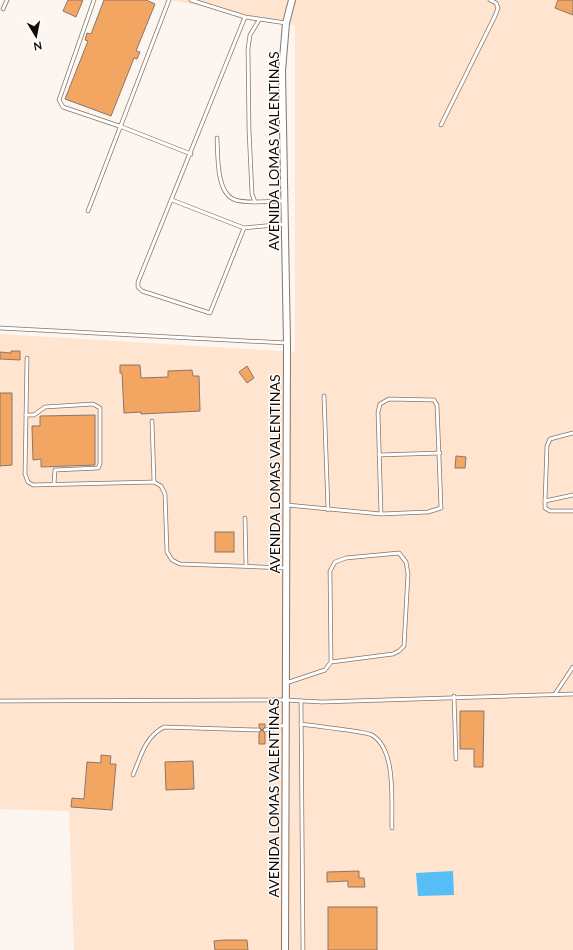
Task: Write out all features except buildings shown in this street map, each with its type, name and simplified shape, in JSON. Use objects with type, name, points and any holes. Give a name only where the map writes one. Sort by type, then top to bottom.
[{"type":"street","name":"AVENIDA LOMAS VALENTINAS","points":[[285,950],[284,700],[286,683],[285,505],[287,343],[282,71],[286,23],[292,0]]},
{"type":"lane","points":[[3,9],[7,0]]},
{"type":"lane","points":[[94,0],[60,100],[60,104],[63,107],[122,127],[191,154]]},
{"type":"lane","points":[[88,211],[122,127],[170,0]]},
{"type":"lane","points":[[191,0],[245,17],[286,23]]},
{"type":"lane","points":[[441,125],[495,16],[498,8],[496,3],[490,0]]},
{"type":"lane","points":[[244,228],[210,313],[142,291],[138,287],[138,282],[191,154],[245,17]]},
{"type":"lane","points":[[255,202],[251,184],[248,49],[250,36],[259,20]]},
{"type":"lane","points":[[218,138],[218,165],[222,187],[226,194],[236,200],[255,202],[284,200]]},
{"type":"lane","points":[[172,200],[244,228],[285,224]]},
{"type":"lane","points":[[0,328],[287,343]]},
{"type":"lane","points":[[27,358],[25,474],[28,482],[33,485],[154,482],[161,486],[165,494],[167,552],[172,560],[180,564],[286,568]]},
{"type":"lane","points":[[324,396],[328,510]]},
{"type":"lane","points":[[285,505],[381,514],[428,512],[441,508],[440,453],[436,401],[429,399],[388,399],[380,404],[378,412],[381,514]]},
{"type":"lane","points":[[26,415],[34,415],[45,407],[93,404],[100,408],[100,464],[98,468],[55,470],[54,484]]},
{"type":"lane","points":[[152,421],[154,482]]},
{"type":"lane","points":[[573,433],[550,439],[547,446],[544,501],[545,508],[550,511],[573,512]]},
{"type":"lane","points":[[380,455],[440,453]]},
{"type":"lane","points":[[544,501],[573,495]]},
{"type":"lane","points":[[245,518],[246,566]]},
{"type":"lane","points":[[286,683],[324,670],[331,662],[393,654],[404,646],[408,574],[406,562],[399,554],[346,558],[335,562],[330,571],[331,662]]},
{"type":"lane","points":[[555,694],[573,667]]},
{"type":"lane","points":[[0,701],[284,700],[322,702],[454,696],[573,694]]},
{"type":"lane","points":[[454,696],[456,759]]},
{"type":"lane","points":[[301,701],[303,950]]},
{"type":"lane","points":[[301,724],[371,734],[383,747],[390,764],[392,828]]},
{"type":"lane","points":[[265,730],[285,725]]},
{"type":"lane","points":[[133,775],[148,740],[155,732],[164,727],[171,726],[259,730]]},
{"type":"shaded area","points":[[171,0],[573,0],[573,950],[74,950],[69,811],[0,809],[0,334],[295,352],[295,26]]},
{"type":"water","points":[[453,871],[454,895],[418,896],[416,873]]}]
